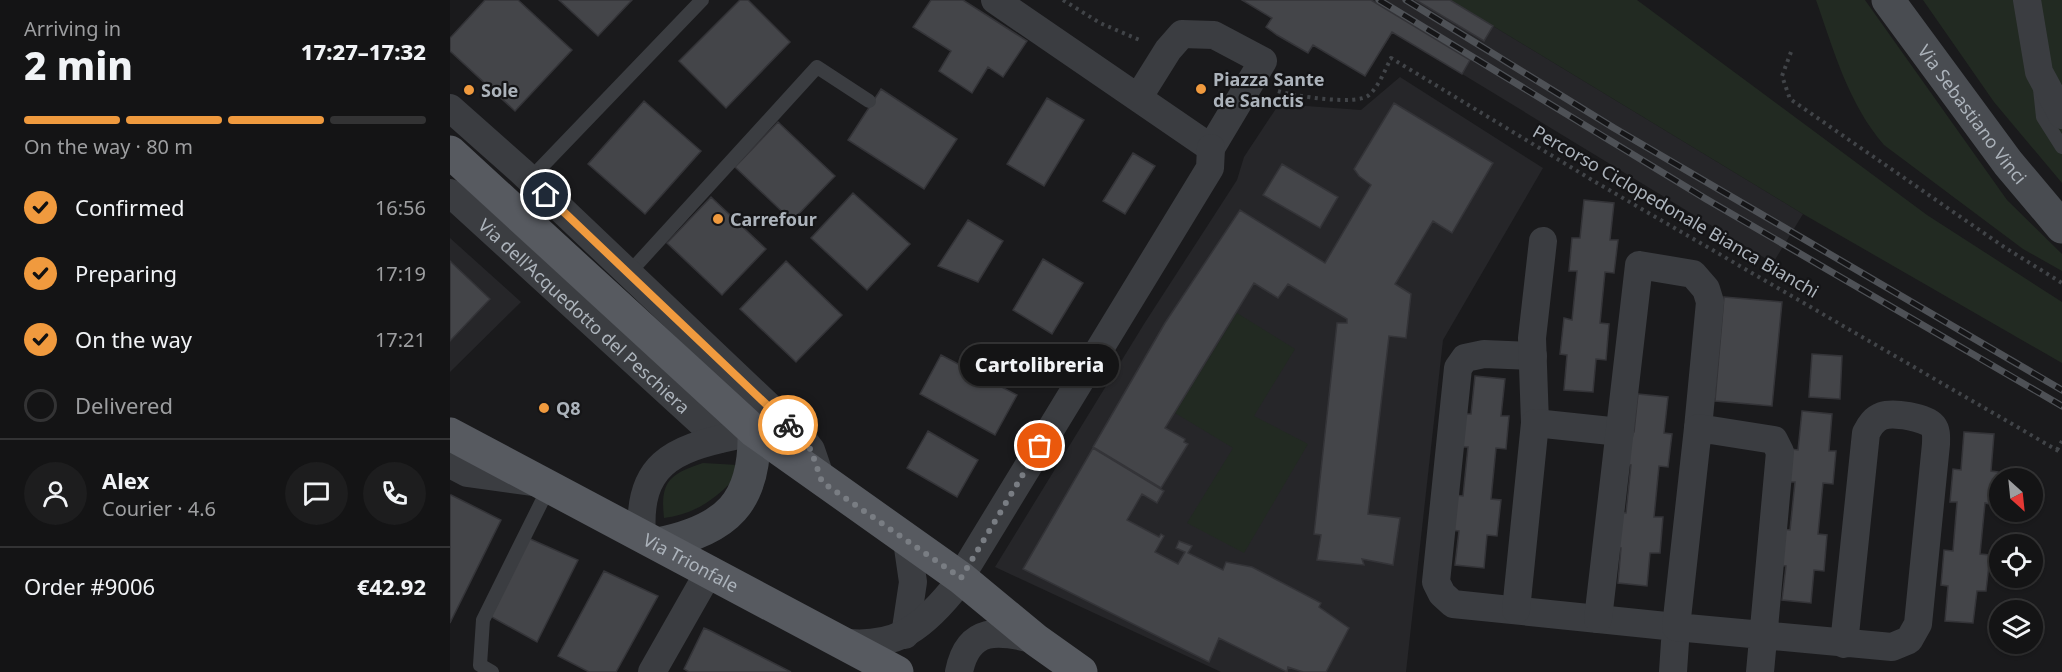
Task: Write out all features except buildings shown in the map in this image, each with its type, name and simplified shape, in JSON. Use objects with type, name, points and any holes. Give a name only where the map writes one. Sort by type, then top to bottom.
[{"type":"main road","name":"Via dell'Acquedotto del Peschiera","points":[[450,152],[754,431],[822,482],[961,578],[1036,640]]},
{"type":"main road","name":"Via Trionfale","points":[[450,434],[710,570],[897,672]]},
{"type":"main road","points":[[1036,640],[1082,672]]},
{"type":"street","points":[[995,0],[1138,98],[1211,148],[1263,61],[1214,35],[1182,34],[1168,50],[1138,98]]},
{"type":"street","name":"Via Sebastiano Vinci","points":[[1888,0],[2008,163],[2062,226]]},
{"type":"street","points":[[2027,0],[2062,115]]},
{"type":"street","points":[[450,108],[530,179],[806,442],[816,461],[822,482]]},
{"type":"street","name":"Via Trionfale","points":[[839,642],[874,644],[904,635],[929,617],[961,578],[1210,168],[1211,148]]},
{"type":"street","name":"Via dell'Acquedotto del Peschiera","points":[[450,193],[719,439]]},
{"type":"street","points":[[1516,610],[1535,423],[1532,338],[1543,241]]},
{"type":"street","points":[[1598,619],[1639,265],[1693,274],[1706,289],[1710,302],[1673,672]]},
{"type":"street","points":[[1533,356],[1484,354],[1465,358],[1458,368],[1436,582],[1442,594],[1454,604],[1765,637],[1844,644],[1892,647],[1909,640],[1918,624],[1936,444],[1935,430],[1926,420],[1882,416],[1870,424],[1866,433],[1844,644]]},
{"type":"street","points":[[1535,423],[1620,432]]},
{"type":"street","points":[[1698,428],[1774,440],[1780,452],[1765,637],[1760,672]]},
{"type":"street","points":[[754,431],[754,464],[742,498],[708,527],[685,537],[650,539],[641,502],[645,488],[659,467],[680,453],[719,439],[754,431]]},
{"type":"street","name":"Via Trionfale","points":[[450,464],[467,472],[545,485]]},
{"type":"street","points":[[904,635],[913,582],[907,542]]},
{"type":"street","points":[[652,672],[710,570]]},
{"type":"street","points":[[959,672],[966,651],[972,644],[988,634],[1011,633],[1036,640]]},
{"type":"lane","points":[[530,179],[702,0]]},
{"type":"lane","points":[[629,273],[817,67],[869,101]]},
{"type":"lane","points":[[2050,74],[2043,117],[2062,147]]},
{"type":"lane","points":[[492,672],[480,665],[483,620],[545,485]]},
{"type":"path","points":[[1063,0],[1100,23],[1168,50]]},
{"type":"path","points":[[1791,52],[1782,76],[1790,99],[2004,247],[2062,283]]},
{"type":"path","name":"Percorso Ciclopedonale Bianca Bianchi","points":[[1280,92],[1304,96],[1362,99],[1372,91],[1391,58],[1597,183],[2062,453]]},
{"type":"path","points":[[2057,450],[2062,441]]},
{"type":"shaded area","points":[[1242,0],[1450,0],[1803,214],[1773,263],[1393,32],[1365,76],[1314,45],[1308,53],[1277,35],[1266,27],[1271,18]]},
{"type":"shaded area","points":[[1450,0],[1637,0],[1927,215],[2062,302],[2062,363],[1803,214]]},
{"type":"shaded area","points":[[1816,0],[1865,0],[2007,200],[2062,254],[2062,271],[2023,249],[1884,145],[1871,129],[1851,94]]},
{"type":"shaded area","points":[[1923,0],[2062,0],[2062,183],[1994,102]]},
{"type":"shaded area","points":[[1400,77],[1543,168],[1443,340],[1406,672],[1221,672],[995,567],[1144,324],[1237,180],[1244,157],[1279,104],[1361,110]]},
{"type":"shaded area","points":[[450,238],[521,302],[450,372]]},
{"type":"shaded area","points":[[1237,313],[1295,349],[1254,416],[1308,444],[1244,553],[1187,523],[1233,448],[1175,413]]},
{"type":"shaded area","points":[[703,463],[738,465],[738,475],[705,504],[686,513],[664,518],[664,496],[669,481],[682,471]]},
{"type":"railway","points":[[1379,0],[1706,199],[2062,406]]},
{"type":"railway","points":[[1406,0],[1614,128],[2062,390]]},
{"type":"way so far","points":[[788,425],[811,450],[822,482],[961,578],[984,536],[1040,446]]},
{"type":"place","name":"Piazza Sante de Sanctis","points":[[1201,89]]},
{"type":"place","name":"Sole","points":[[469,90]]},
{"type":"place","name":"Carrefour","points":[[718,219]]},
{"type":"place","name":"Q8","points":[[544,408]]},
{"type":"place","name":"Cartolibreria","points":[[1040,446]]},
{"type":"route","points":[[546,195],[788,425]]}]
